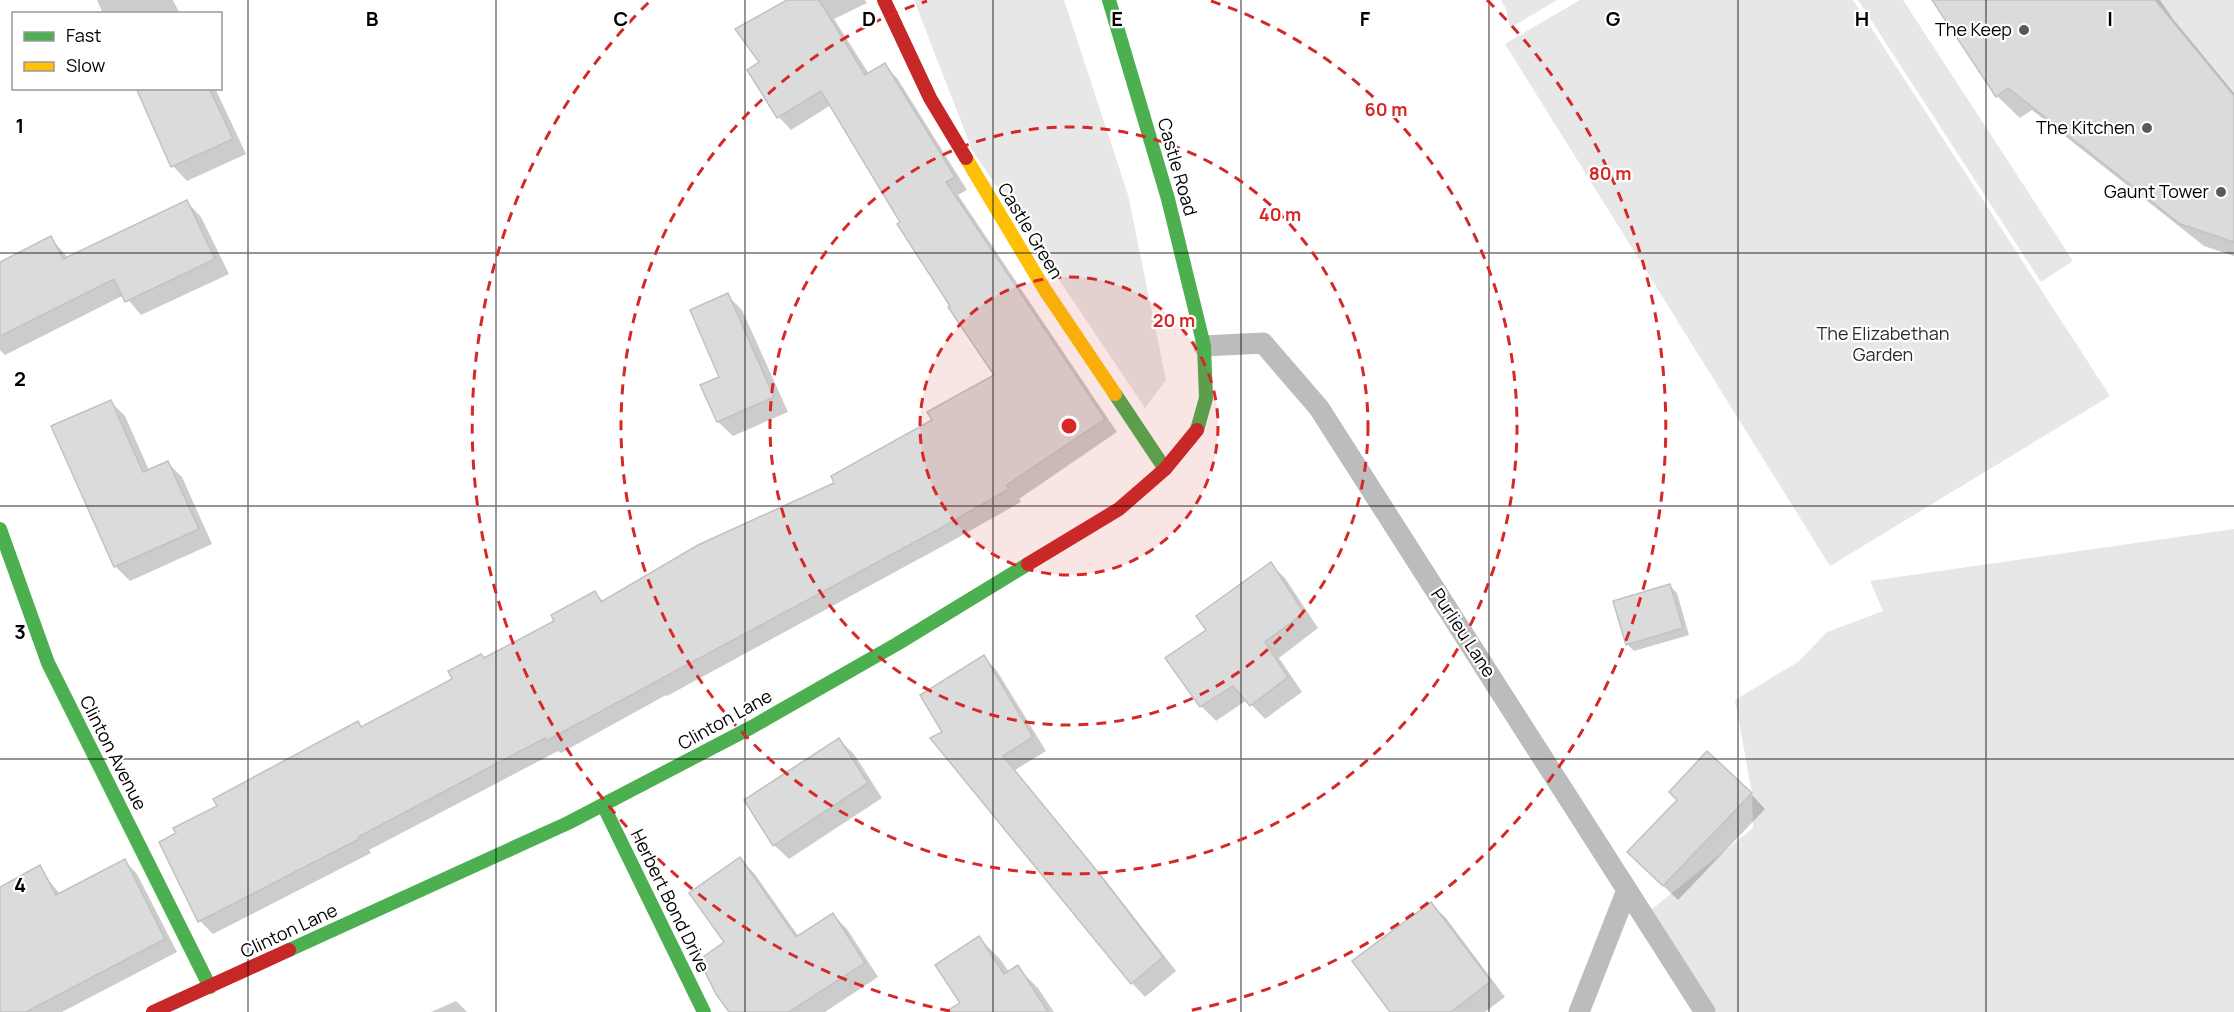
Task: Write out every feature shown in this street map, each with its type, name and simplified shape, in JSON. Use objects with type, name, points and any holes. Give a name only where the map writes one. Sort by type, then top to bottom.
[{"type":"main road","name":"Castle Green","points":[[884,0],[930,98],[948,129],[1045,290],[1165,469]]},
{"type":"main road","name":"Castle Road","points":[[1109,0],[1168,199],[1204,346]]},
{"type":"main road","name":"Clinton Lane","points":[[153,1012],[603,805],[750,728],[897,644],[1119,509],[1165,469],[1196,433],[1206,398],[1204,346]]},
{"type":"main road","name":"Clinton Avenue","points":[[0,530],[48,663],[210,987]]},
{"type":"main road","name":"Herbert Bond Drive","points":[[603,805],[704,1012]]},
{"type":"lane","name":"Purlieu Lane","points":[[1204,346],[1263,343],[1319,408],[1705,1012]]},
{"type":"lane","points":[[1579,1012],[1627,890]]},
{"type":"green space","points":[[914,0],[1064,0],[1128,195],[1166,380],[1145,408],[972,150]]},
{"type":"green space","points":[[1501,0],[1557,0],[1510,28],[1506,9]]},
{"type":"green space","name":"The Elizabethan Garden","points":[[1580,0],[1853,0],[2110,396],[1830,566],[1505,44]]},
{"type":"green space","points":[[1858,0],[1903,0],[2073,261],[2041,282]]},
{"type":"green space","points":[[2155,0],[2234,0],[2234,96]]},
{"type":"green space","points":[[2234,529],[2234,1012],[1716,1012],[1647,913],[1753,828],[1752,793],[1735,700],[1798,662],[1827,632],[1883,611],[1870,581]]},
{"type":"building","points":[[787,0],[819,0],[865,75],[885,63],[955,177],[946,182],[1105,419],[1007,485],[1009,489],[939,529],[546,741],[545,738],[358,837],[359,839],[198,922],[159,842],[176,833],[173,828],[217,806],[213,799],[358,721],[361,727],[452,679],[448,671],[481,654],[484,658],[554,621],[551,615],[595,591],[601,602],[698,545],[834,483],[831,476],[932,420],[927,412],[994,375],[948,307],[950,306],[897,224],[900,222],[821,91],[777,118],[747,70],[759,62],[735,29]]},
{"type":"building","name":"The Kitchen","points":[[1932,0],[2155,0],[2234,96],[2234,242],[2180,224],[2008,88],[1996,97]]},
{"type":"building","points":[[137,90],[210,90],[233,139],[171,167]]},
{"type":"building","points":[[187,200],[215,259],[125,302],[114,279],[0,336],[0,262],[51,236],[63,259]]},
{"type":"building","points":[[728,293],[774,397],[717,422],[700,385],[719,377],[690,310]]},
{"type":"building","points":[[111,400],[143,472],[168,461],[199,529],[114,567],[51,426]]},
{"type":"building","points":[[1271,562],[1304,613],[1265,642],[1288,677],[1250,706],[1233,686],[1200,707],[1165,658],[1206,630],[1196,616]]},
{"type":"building","points":[[1670,584],[1683,628],[1626,645],[1613,601]]},
{"type":"building","points":[[984,655],[1033,737],[1003,756],[1093,866],[1163,957],[1131,984],[930,738],[942,732],[920,695]]},
{"type":"building","points":[[839,738],[868,783],[773,846],[744,800]]},
{"type":"building","points":[[1707,751],[1752,793],[1663,886],[1627,852],[1677,800],[1669,792]]},
{"type":"building","points":[[740,857],[796,937],[833,913],[865,963],[789,1012],[729,1012],[716,994],[699,960],[724,942],[689,893]]},
{"type":"building","points":[[125,859],[165,939],[26,1012],[0,1012],[0,887],[40,865],[56,895]]},
{"type":"building","points":[[1431,902],[1491,981],[1451,1012],[1390,1012],[1352,961]]},
{"type":"building","points":[[979,936],[1004,974],[1018,965],[1048,1012],[945,1012],[960,1003],[935,965]]},
{"type":"traffic: fast","points":[[1109,0],[1168,199],[1204,346],[1206,398],[1197,430]]},
{"type":"traffic: fast","points":[[1115,394],[1165,469]]},
{"type":"traffic: fast","points":[[0,529],[48,663],[210,987]]},
{"type":"traffic: fast","points":[[289,950],[568,823],[750,728],[897,644],[1028,564]]},
{"type":"traffic: fast","points":[[603,805],[704,1012]]},
{"type":"traffic: slow","points":[[966,158],[1045,290],[1115,394]]},
{"type":"traffic: jam","points":[[884,0],[930,98],[966,158]]},
{"type":"traffic: jam","points":[[1028,564],[1119,509],[1165,469],[1197,430]]},
{"type":"traffic: jam","points":[[153,1012],[289,950]]},
{"type":"place","name":"The Keep","points":[[2024,30]]},
{"type":"place","name":"The Kitchen","points":[[2147,128]]},
{"type":"place","name":"Gaunt Tower","points":[[2221,192]]}]
